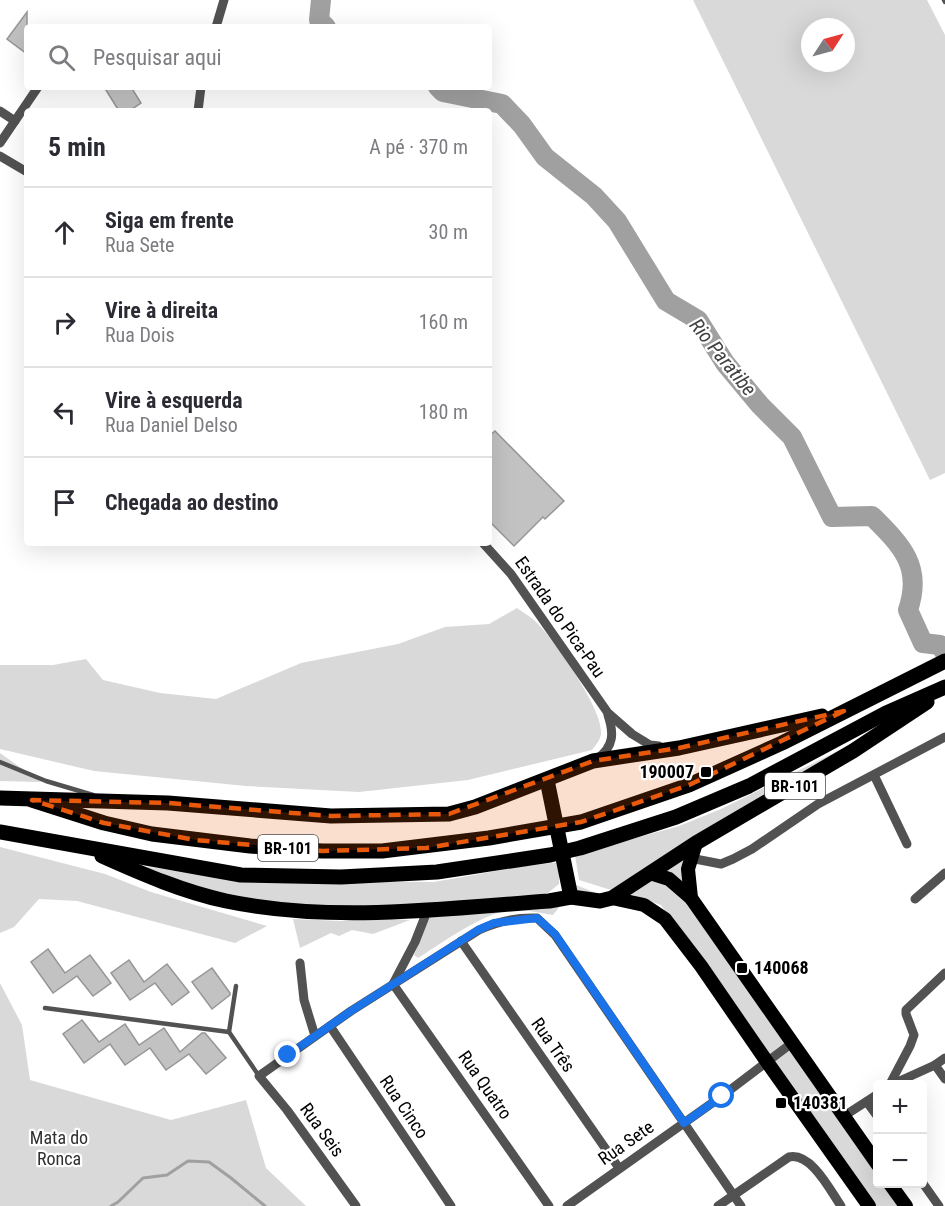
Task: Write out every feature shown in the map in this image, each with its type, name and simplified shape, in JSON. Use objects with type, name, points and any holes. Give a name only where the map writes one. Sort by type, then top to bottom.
[{"type":"highway","name":"BR-101","points":[[0,798],[32,800],[104,823],[152,834],[228,844],[322,851],[382,852],[426,848],[581,822],[689,785],[742,762],[945,661]]},
{"type":"highway","name":"BR-101","points":[[0,832],[241,875],[341,877],[437,872],[550,855],[580,848],[676,817],[749,786],[886,713],[940,689]]},
{"type":"highway","name":"BR-101","points":[[651,873],[693,851],[853,751],[924,704],[940,689]]},
{"type":"highway","points":[[32,800],[125,801],[331,816],[449,814],[475,807],[593,761],[679,748],[844,711]]},
{"type":"highway","points":[[547,780],[572,897]]},
{"type":"highway","points":[[82,847],[164,881],[227,901],[326,913],[398,912],[549,901],[572,897],[600,901],[612,898],[651,873]]},
{"type":"main road","points":[[691,898],[688,869],[693,851]]},
{"type":"main road","points":[[651,873],[669,879],[691,898],[873,1158]]},
{"type":"main road","points":[[612,898],[644,905],[666,918],[865,1204]]},
{"type":"main road","points":[[893,1188],[906,1206]]},
{"type":"street","points":[[217,24],[224,0]]},
{"type":"street","points":[[0,143],[36,90]]},
{"type":"street","points":[[198,108],[201,90]]},
{"type":"street","points":[[0,111],[15,121]]},
{"type":"street","points":[[0,156],[24,170]]},
{"type":"street","name":"Estrada do Pica-Pau","points":[[486,546],[511,574],[608,713],[624,729],[650,745],[679,748]]},
{"type":"street","points":[[593,761],[605,752],[611,740],[613,730],[608,713]]},
{"type":"street","points":[[693,851],[722,864],[752,849],[818,804],[945,737]]},
{"type":"street","points":[[874,775],[907,844]]},
{"type":"street","points":[[915,899],[945,873]]},
{"type":"street","points":[[393,984],[415,942],[428,909]]},
{"type":"street","points":[[259,1076],[315,1036],[460,941],[494,923],[537,918],[555,934],[741,1206]]},
{"type":"street","name":"Rua Três","points":[[460,941],[619,1168]]},
{"type":"street","points":[[300,963],[304,1000],[315,1036]]},
{"type":"street","points":[[894,1080],[914,1035],[906,1010],[945,973]]},
{"type":"street","name":"Rua Quatro","points":[[393,984],[549,1206]]},
{"type":"street","name":"Rua Cinco","points":[[330,1026],[451,1206]]},
{"type":"street","name":"Rua Sete","points":[[567,1206],[792,1043]]},
{"type":"street","points":[[901,1080],[945,1058]]},
{"type":"street","points":[[935,1065],[945,1079]]},
{"type":"street","name":"Rua Seis","points":[[259,1076],[287,1110],[356,1206]]},
{"type":"street","points":[[844,1116],[873,1098]]},
{"type":"street","points":[[867,1102],[873,1111]]},
{"type":"street","points":[[718,1206],[789,1156],[795,1155],[805,1159],[814,1168],[841,1206]]},
{"type":"street","points":[[926,1188],[939,1206]]},
{"type":"lane","points":[[0,762],[69,788],[99,797],[125,801]]},
{"type":"lane","points":[[236,986],[229,1032],[259,1076]]},
{"type":"lane","points":[[45,1008],[229,1032]]},
{"type":"highlighted area","points":[[844,711],[689,785],[581,822],[426,848],[322,851],[195,840],[104,823],[32,800],[168,803],[331,816],[449,814],[593,761],[679,748]]},
{"type":"green space","points":[[693,0],[927,0],[945,35],[945,473],[930,480]]},
{"type":"green space","points":[[517,608],[534,620],[547,634],[587,694],[600,723],[601,734],[592,750],[468,780],[359,792],[246,786],[94,771],[0,749],[0,665],[53,665],[86,659],[103,680],[160,693],[216,699],[301,663],[398,644],[445,627],[489,624]]},
{"type":"green space","points":[[878,731],[611,890],[579,880],[575,855],[679,826],[721,809]]},
{"type":"green space","points":[[0,753],[41,782],[0,781]]},
{"type":"green space","points":[[0,847],[105,874],[151,892],[267,926],[235,943],[77,901],[39,899],[14,927],[0,933]]},
{"type":"green space","points":[[683,857],[693,905],[873,1165],[873,1188],[889,1188],[901,1206],[874,1206],[661,905],[630,894]]},
{"type":"green space","points":[[559,862],[559,884],[548,893],[536,897],[418,905],[300,906],[224,897],[134,865],[276,881],[434,882]]},
{"type":"green space","points":[[576,885],[601,895],[601,904],[561,905],[553,915],[515,910],[498,913],[462,930],[418,958],[414,955],[431,914],[576,889]]},
{"type":"green space","points":[[373,918],[410,920],[373,934],[352,930],[339,936],[331,933],[300,948],[293,919],[341,921]]},
{"type":"green space","name":"Mata do Ronca","points":[[0,983],[22,1025],[30,1080],[171,1120],[246,1100],[266,1168],[306,1206],[0,1206]]},
{"type":"building","points":[[27,12],[27,24],[24,24],[24,52],[7,39]]},
{"type":"building","points":[[106,90],[133,90],[141,103],[134,108],[117,108]]},
{"type":"building","points":[[495,431],[564,501],[545,519],[543,517],[514,546],[492,524],[492,434]]},
{"type":"building","points":[[48,949],[65,973],[90,955],[111,983],[93,996],[77,976],[53,993],[31,962]]},
{"type":"building","points":[[129,960],[144,982],[167,964],[189,992],[172,1005],[155,983],[130,1000],[111,973]]},
{"type":"building","points":[[212,968],[230,995],[212,1009],[192,982]]},
{"type":"building","points":[[82,1020],[99,1042],[125,1024],[139,1045],[164,1028],[180,1052],[202,1033],[205,1033],[226,1058],[206,1074],[189,1054],[166,1070],[150,1048],[125,1065],[110,1044],[84,1063],[63,1034]]},
{"type":"waterway","name":"Rio Paratibe","points":[[321,0],[319,20],[323,24]]},
{"type":"waterway","name":"Rio Paratibe","points":[[441,90],[502,104],[522,125],[545,157],[594,196],[617,221],[666,301],[698,320],[725,363],[760,405],[792,437],[832,517],[872,516],[900,547],[911,569],[913,581],[908,610],[923,643],[940,645],[945,653]]},
{"type":"waterway","points":[[111,1206],[143,1178],[167,1175],[188,1161],[209,1162],[265,1206]]},
{"type":"place","name":"190007","points":[[706,772]]},
{"type":"place","name":"140068","points":[[742,968]]},
{"type":"place","name":"140381","points":[[781,1103]]},
{"type":"route","points":[[288,1055],[351,1011],[478,930],[494,923],[537,918],[555,934],[684,1123],[722,1096]]}]
